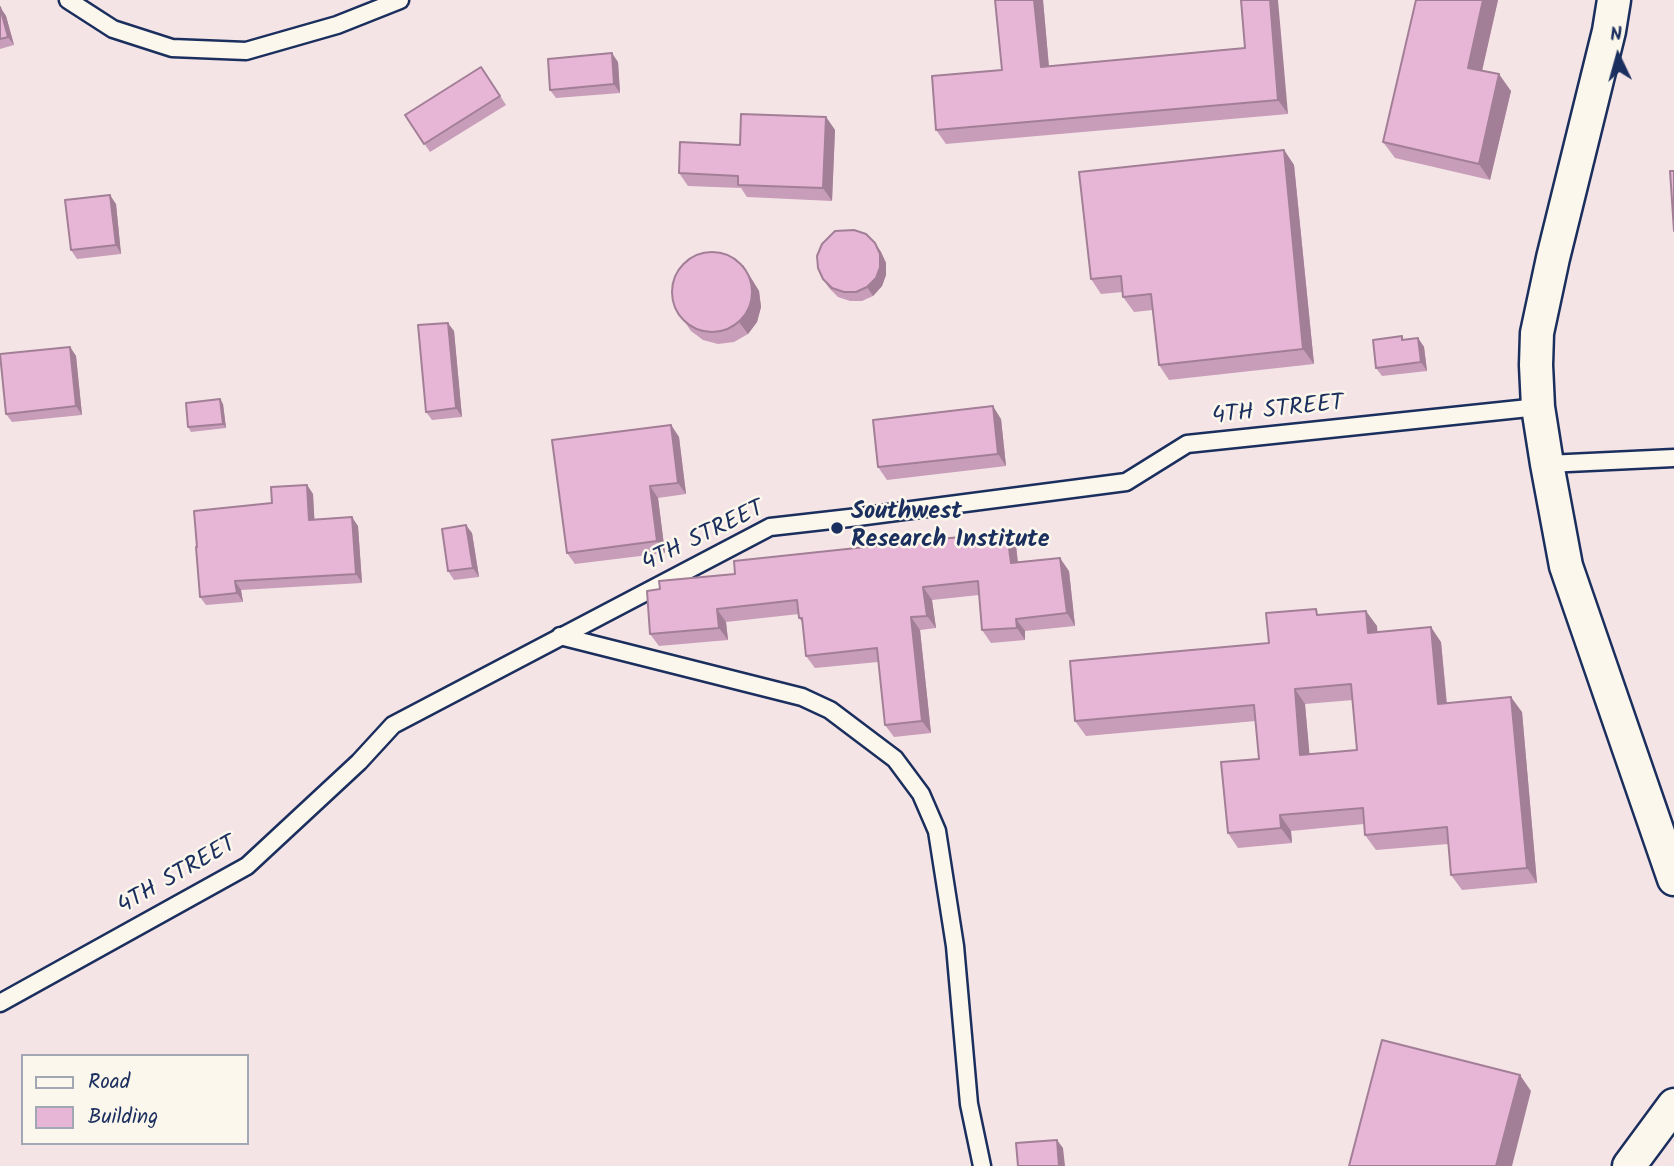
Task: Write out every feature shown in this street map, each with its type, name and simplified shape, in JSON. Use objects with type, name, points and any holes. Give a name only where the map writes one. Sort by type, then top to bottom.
[{"type":"street","points":[[1614,0],[1609,31],[1537,332],[1538,407],[1566,566],[1674,879]]},
{"type":"street","points":[[1629,1166],[1674,1105]]},
{"type":"lane","points":[[68,0],[113,29],[172,48],[246,51],[337,25],[400,0]]},
{"type":"lane","name":"4TH STREET","points":[[0,1003],[247,866],[359,762],[393,724],[770,527],[1126,482],[1187,444],[1538,407]]},
{"type":"lane","points":[[1547,464],[1674,458]]},
{"type":"lane","points":[[560,636],[803,697],[830,710],[895,759],[921,794],[937,831],[955,946],[969,1104],[982,1166]]},
{"type":"shaded area","name":"Southwest Research Institute","points":[[0,0],[1674,0],[1674,1166],[0,1166]]},
{"type":"building","points":[[995,0],[1034,0],[1041,67],[1245,48],[1241,0],[1270,0],[1278,100],[936,130],[932,76],[1002,70]]},
{"type":"building","points":[[1416,0],[1483,0],[1468,68],[1499,74],[1479,164],[1383,142]]},
{"type":"building","points":[[0,7],[8,37],[0,39]]},
{"type":"building","points":[[612,53],[614,84],[550,90],[548,59]]},
{"type":"building","points":[[481,67],[500,96],[424,144],[405,115]]},
{"type":"building","points":[[741,114],[826,117],[823,188],[738,185],[738,176],[679,173],[680,142],[740,145]]},
{"type":"building","points":[[1284,150],[1303,349],[1159,365],[1151,294],[1123,297],[1121,276],[1091,279],[1079,172]]},
{"type":"building","points":[[1670,171],[1674,171],[1674,231]]},
{"type":"building","points":[[110,195],[116,245],[71,250],[65,200]]},
{"type":"building","points":[[854,230],[866,234],[875,243],[880,254],[880,267],[876,278],[867,287],[856,292],[844,292],[832,288],[823,279],[817,256],[822,244],[835,231]]},
{"type":"building","points":[[712,252],[727,255],[740,264],[749,277],[752,292],[749,307],[740,320],[727,329],[712,332],[697,329],[684,320],[675,307],[672,292],[675,277],[684,264],[697,255]]},
{"type":"building","points":[[448,323],[456,408],[426,412],[418,325]]},
{"type":"building","points":[[1402,336],[1402,340],[1418,338],[1421,362],[1376,368],[1373,340]]},
{"type":"building","points":[[70,347],[76,406],[6,414],[0,354]]},
{"type":"building","points":[[220,399],[223,424],[188,427],[186,403]]},
{"type":"building","points":[[993,406],[998,454],[878,467],[873,420]]},
{"type":"building","points":[[671,425],[678,483],[650,486],[657,541],[567,553],[552,440]]},
{"type":"building","points":[[307,485],[309,520],[352,517],[356,574],[235,581],[237,593],[200,597],[194,511],[272,503],[271,487]]},
{"type":"building","points":[[466,525],[473,568],[448,571],[442,529]]},
{"type":"building","points":[[1007,532],[1011,563],[1060,558],[1067,613],[1016,619],[1017,628],[982,630],[978,581],[923,587],[927,616],[911,617],[922,721],[885,725],[877,648],[806,656],[797,600],[717,609],[719,628],[650,634],[647,591],[660,589],[659,581],[735,574],[734,561]]},
{"type":"building","points":[[1316,609],[1317,615],[1366,611],[1368,633],[1431,627],[1438,704],[1511,697],[1527,868],[1451,875],[1447,827],[1365,835],[1363,808],[1280,815],[1281,828],[1228,833],[1221,762],[1259,759],[1254,705],[1075,721],[1070,661],[1269,643],[1266,613]],"holes":[[[1351,684],[1357,750],[1300,755],[1295,689]]]},
{"type":"building","points":[[1382,1040],[1520,1075],[1496,1166],[1349,1166]]},
{"type":"building","points":[[1057,1140],[1059,1166],[1018,1166],[1016,1143]]},
{"type":"place","name":"Southwest Research Institute","points":[[837,528]]}]
